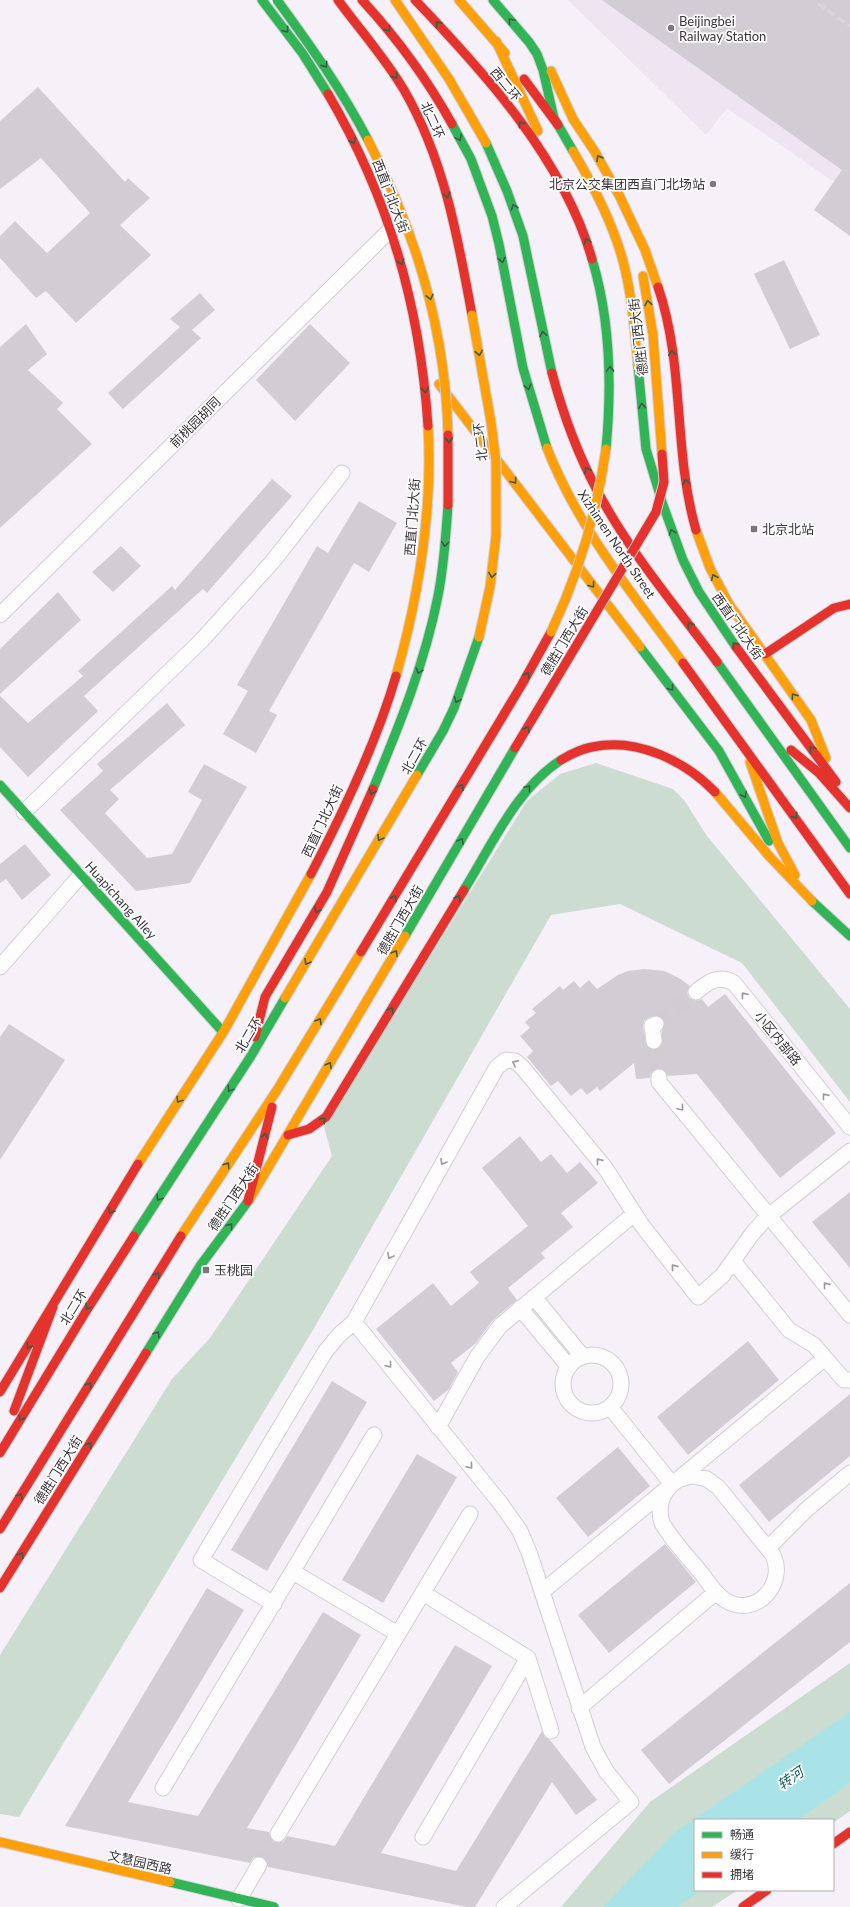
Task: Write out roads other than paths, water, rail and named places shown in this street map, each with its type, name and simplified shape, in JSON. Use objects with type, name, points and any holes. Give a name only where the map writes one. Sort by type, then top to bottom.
[{"type":"main road","name":"西直门北大街","points":[[223,1032],[308,880],[328,841],[367,754],[398,668],[416,595],[428,516],[428,450],[422,361],[408,289],[391,229],[367,169],[343,120],[307,60],[262,0]]},
{"type":"main road","points":[[251,1056],[265,997],[327,892],[356,830],[407,706],[425,649],[438,596],[445,551],[448,505],[448,432],[443,367],[429,293],[416,250],[392,186],[364,129],[328,70],[277,0]]},
{"type":"main road","name":"北二环","points":[[0,1453],[85,1312],[251,1056],[412,786],[447,722],[466,676],[480,630],[490,588],[496,536],[497,493],[495,448],[472,315],[451,209],[425,129],[395,76],[338,0]]},
{"type":"main road","name":"Xizhimen North Street","points":[[362,0],[400,45],[436,96],[479,178],[489,204],[496,232],[517,343],[531,400],[543,439],[569,497],[589,531],[611,563],[740,739],[850,894]]},
{"type":"main road","name":"Xizhimen North Street","points":[[395,0],[442,65],[469,109],[483,134],[501,176],[523,239],[556,387],[574,438],[594,484],[607,509],[629,542],[755,712],[850,848]]},
{"type":"main road","name":"西二环","points":[[415,0],[471,62],[518,119],[546,157],[566,192]]},
{"type":"main road","points":[[460,0],[496,41],[558,125]]},
{"type":"main road","name":"西直门北大街","points":[[493,0],[529,42],[540,61],[551,108],[558,125],[593,184],[618,244],[625,271],[634,324],[646,449],[680,553],[699,592],[720,625],[850,802]]},
{"type":"main road","points":[[0,1529],[175,1245],[277,1090],[517,693],[551,632],[569,594],[585,550],[598,501],[606,449],[610,381],[604,310],[595,267],[584,234],[496,41]]},
{"type":"main road","points":[[529,42],[553,73],[573,119],[601,162],[629,218],[654,274],[668,325],[685,477],[696,529],[710,568],[724,597],[811,720],[819,735],[835,781]]},
{"type":"main road","name":"德胜门西大街","points":[[0,1588],[200,1266],[248,1201],[656,512],[664,482],[653,335],[644,284],[629,218]]},
{"type":"main road","points":[[422,361],[719,751],[770,844],[795,875]]},
{"type":"main road","points":[[765,654],[834,608],[850,604]]},
{"type":"main road","points":[[755,712],[783,742],[819,773],[850,808]]},
{"type":"main road","points":[[740,739],[778,843],[795,875],[812,901],[850,948]]},
{"type":"main road","points":[[288,1135],[305,1132],[317,1125],[326,1117],[519,800],[530,785],[545,770],[574,752],[598,745],[614,744],[646,750],[680,764],[698,776],[714,790],[778,866],[812,901],[850,936]]},
{"type":"main road","name":"Huapichang Alley","points":[[0,785],[223,1032]]},
{"type":"main road","points":[[0,1392],[161,1128],[223,1032]]},
{"type":"main road","points":[[248,1201],[277,1090]]},
{"type":"main road","points":[[0,1450],[52,1307]]},
{"type":"main road","points":[[834,1843],[850,1832]]},
{"type":"main road","name":"文慧园西路","points":[[0,1842],[274,1907]]},
{"type":"main road","points":[[743,1907],[766,1891]]},
{"type":"street","name":"前桃园胡同","points":[[0,615],[391,229]]},
{"type":"street","points":[[24,812],[202,640],[273,561],[342,473]]},
{"type":"street","points":[[0,967],[81,875]]},
{"type":"street","name":"小区内部路","points":[[696,992],[707,982],[717,979],[726,979],[734,984],[850,1127]]},
{"type":"street","points":[[654,1041],[652,1026],[656,1024]]},
{"type":"street","points":[[274,1604],[201,1560],[325,1352],[335,1338],[354,1322],[417,1207],[496,1069],[504,1061],[510,1060],[516,1062],[522,1067],[601,1162],[634,1214],[698,1297],[718,1281],[734,1261],[755,1230],[850,1151]]},
{"type":"street","points":[[659,1077],[660,1082],[850,1315]]},
{"type":"street","points":[[438,1427],[487,1341],[500,1326],[634,1214]]},
{"type":"street","points":[[734,1261],[789,1330],[814,1345],[844,1380],[850,1380]]},
{"type":"street","points":[[534,1297],[582,1357]]},
{"type":"street","points":[[520,1308],[570,1367]]},
{"type":"street","points":[[354,1322],[501,1504],[518,1528],[543,1591],[589,1738],[599,1759],[631,1802],[504,1907]]},
{"type":"street","points":[[582,1357],[600,1357],[610,1362],[616,1368],[621,1379],[621,1388],[617,1398],[610,1407],[601,1412],[591,1413],[582,1411],[573,1406],[567,1398],[564,1388],[565,1376],[570,1367],[582,1357]]},
{"type":"street","points":[[543,1591],[825,1358]]},
{"type":"street","points":[[610,1407],[672,1484]]},
{"type":"street","points":[[163,1788],[374,1435]]},
{"type":"street","points":[[768,1548],[806,1510],[850,1473]]},
{"type":"street","points":[[691,1476],[705,1478],[714,1483],[768,1548],[774,1558],[777,1572],[775,1583],[765,1598],[752,1604],[738,1605],[727,1601],[716,1592],[662,1523],[660,1510],[661,1500],[672,1484],[691,1476]]},
{"type":"street","points":[[278,1834],[470,1514]]},
{"type":"street","points":[[293,1572],[398,1634]]},
{"type":"street","points":[[423,1592],[528,1658],[551,1731]]},
{"type":"street","points":[[580,1708],[716,1592]]},
{"type":"street","points":[[423,1837],[528,1658]]},
{"type":"street","points":[[239,1899],[259,1865]]},
{"type":"water","name":"转河","points":[[850,1712],[850,1783],[799,1819],[694,1819]]},
{"type":"water","points":[[694,1819],[694,1891],[699,1891],[678,1907],[603,1907],[674,1833]]},
{"type":"tunnel","points":[[656,1024],[696,992]]},
{"type":"tunnel","points":[[654,1041],[659,1077]]},
{"type":"tunnel","points":[[259,1865],[278,1834]]},
{"type":"railway","points":[[818,4],[850,26]]},
{"type":"place","name":"Beijingbei Railway Station","points":[[671,28]]},
{"type":"place","name":"北京公交集团西直门北场站","points":[[713,184]]},
{"type":"place","name":"北京北站","points":[[754,529]]},
{"type":"place","name":"玉桃园","points":[[206,1270]]}]
